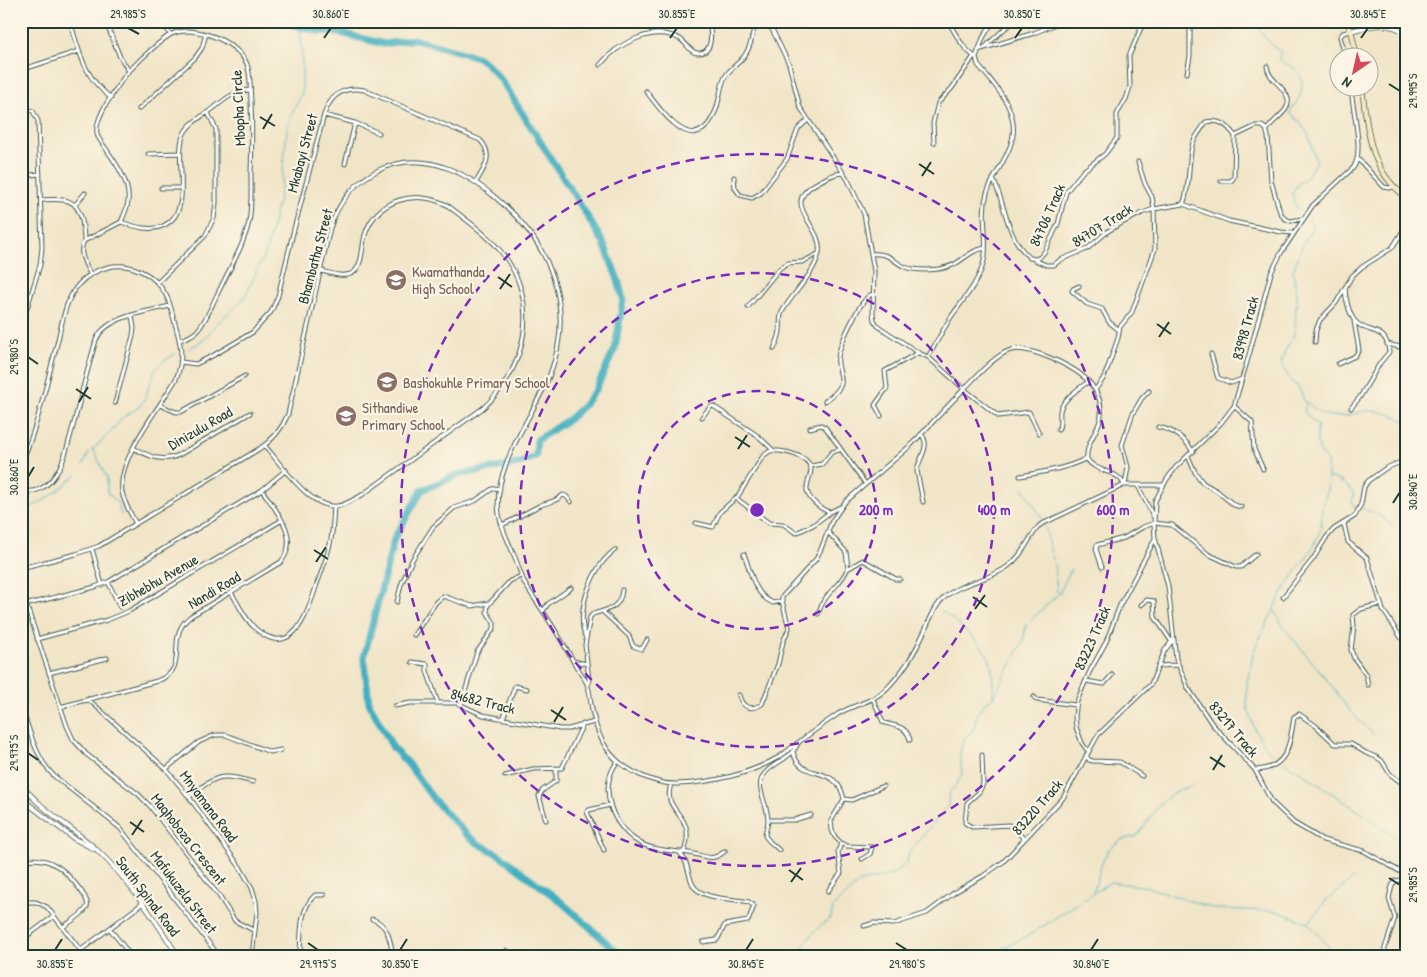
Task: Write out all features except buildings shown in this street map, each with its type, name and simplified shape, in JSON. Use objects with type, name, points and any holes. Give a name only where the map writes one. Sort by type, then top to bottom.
[{"type":"main road","points":[[1347,21],[1355,48]]},
{"type":"main road","points":[[1364,98],[1372,151],[1382,172],[1394,187],[1406,197]]},
{"type":"street","points":[[70,21],[90,78],[98,88],[111,98]]},
{"type":"street","points":[[84,241],[121,222],[128,203],[127,189],[120,171],[98,137],[96,130],[99,119],[129,71],[170,34],[163,21]]},
{"type":"street","points":[[600,65],[608,56],[628,41],[655,35],[664,34],[675,37],[684,42],[692,52],[698,54],[704,52],[710,40],[709,21]]},
{"type":"street","points":[[646,91],[670,121],[690,133],[702,131],[707,127],[716,112],[725,78],[730,70],[742,59],[749,46],[754,21]]},
{"type":"street","points":[[768,21],[789,64],[799,103],[808,120],[852,186],[864,214],[874,271],[872,313],[876,323],[919,353],[928,357],[998,416],[1028,411],[1039,433]]},
{"type":"street","points":[[928,357],[945,326],[964,301],[981,271],[985,258],[984,207],[993,179],[1012,141],[1014,122],[1008,107],[978,64],[975,56],[958,38],[948,21]]},
{"type":"street","points":[[934,143],[933,123],[938,103],[952,88],[975,56],[993,21]]},
{"type":"street","points":[[985,47],[1015,21]]},
{"type":"street","points":[[978,50],[1040,31],[1063,21]]},
{"type":"street","name":"84706 Track","points":[[1035,259],[1043,255],[1052,238],[1061,216],[1066,192],[1083,171],[1104,154],[1117,138],[1118,114],[1130,87],[1129,56],[1144,21]]},
{"type":"street","points":[[1187,73],[1190,56],[1190,21]]},
{"type":"street","points":[[1343,48],[1340,37],[1343,33],[1370,25],[1383,24],[1395,27],[1406,33]]},
{"type":"street","points":[[109,30],[120,57],[129,71]]},
{"type":"street","name":"Mbopha Circle","points":[[170,34],[187,32],[206,34],[227,42],[241,55],[248,69],[250,90],[251,205],[248,224],[238,253],[204,321],[194,334],[180,340]]},
{"type":"street","points":[[140,109],[195,58],[202,48],[206,34]]},
{"type":"street","points":[[21,70],[80,51]]},
{"type":"street","points":[[1266,131],[1272,122],[1288,108],[1289,102],[1287,95],[1269,73],[1267,66]]},
{"type":"street","name":"Mkabayi Street","points":[[181,362],[196,364],[214,355],[253,332],[271,312],[278,296],[324,115],[334,97],[342,91],[357,89],[381,97],[482,142],[488,155],[487,164],[476,182]]},
{"type":"street","points":[[121,222],[146,229],[160,227],[168,223],[178,213],[181,188],[180,153],[186,131],[196,120],[235,92],[250,90]]},
{"type":"street","points":[[1352,98],[1358,157],[1384,187],[1394,187]]},
{"type":"street","points":[[21,107],[33,111],[38,117],[41,200],[41,260],[21,328]]},
{"type":"street","points":[[158,282],[200,242],[214,218],[216,134],[214,124],[207,112]]},
{"type":"street","points":[[324,115],[355,123],[379,133]]},
{"type":"street","points":[[734,176],[735,188],[740,195],[752,198],[761,193],[787,160],[800,126],[808,120]]},
{"type":"street","points":[[1221,181],[1231,181],[1234,177],[1235,136],[1221,122],[1208,122],[1192,144],[1186,196],[1183,204],[1228,221],[1293,233]]},
{"type":"street","points":[[345,164],[355,123]]},
{"type":"street","points":[[1235,136],[1258,125],[1262,126],[1266,131],[1270,146],[1272,183],[1282,216],[1290,221],[1302,219]]},
{"type":"street","points":[[148,154],[180,153]]},
{"type":"street","name":"83998 Track","points":[[1163,485],[1176,467],[1221,423],[1234,406],[1271,273],[1302,219],[1313,205],[1353,168],[1358,157]]},
{"type":"street","name":"Bhambatha Street","points":[[21,568],[92,549],[265,446],[282,427],[288,414],[330,228],[338,208],[350,191],[374,172],[396,164],[408,162],[428,163],[451,169],[476,182],[517,215],[538,244],[551,270],[560,314],[558,348],[551,371],[540,396],[522,427],[509,459],[498,502],[502,525],[521,576],[588,685]]},
{"type":"street","points":[[1095,390],[1104,376],[1118,338],[1120,327],[1132,312],[1155,249],[1152,197],[1145,184],[1138,162]]},
{"type":"street","points":[[774,348],[780,335],[782,312],[819,254],[818,238],[803,214],[801,206],[804,192],[830,176],[843,173]]},
{"type":"street","points":[[21,176],[40,174]]},
{"type":"street","points":[[993,179],[1016,241],[1024,253],[1030,258],[1035,259]]},
{"type":"street","points":[[161,188],[181,188]]},
{"type":"street","points":[[75,205],[85,193]]},
{"type":"street","points":[[265,446],[311,498],[334,506],[343,505],[362,495],[489,403],[504,385],[516,365],[522,343],[525,314],[518,283],[503,253],[491,240],[447,205],[431,199],[404,198],[390,203],[370,223],[358,265],[354,272],[344,276],[320,271]]},
{"type":"street","points":[[41,200],[65,200],[75,205],[80,214],[84,241],[82,253],[90,274]]},
{"type":"street","name":"84707 Track","points":[[1035,259],[1046,265],[1054,265],[1060,260],[1087,249],[1108,232],[1142,212],[1183,204]]},
{"type":"street","points":[[1315,342],[1317,325],[1324,314],[1336,302],[1357,270],[1392,248],[1406,226]]},
{"type":"street","points":[[871,254],[885,254],[906,268],[925,270],[950,266],[972,251],[985,248]]},
{"type":"street","points":[[748,307],[773,274],[784,265],[802,262],[819,254]]},
{"type":"street","points":[[21,464],[34,428],[69,301],[79,284],[90,274],[103,269],[123,266],[142,271],[158,282],[165,294],[180,340],[181,362],[176,379],[133,448],[124,470],[122,490],[124,501],[136,524]]},
{"type":"street","points":[[1079,286],[1072,291],[1087,304],[1102,309],[1109,322],[1119,330]]},
{"type":"street","points":[[1338,364],[1355,356],[1359,350],[1354,320],[1345,287]]},
{"type":"street","points":[[825,400],[833,396],[840,387],[841,382],[837,358],[841,346],[861,304],[867,296],[873,294]]},
{"type":"street","points":[[21,489],[29,492],[37,491],[48,484],[55,476],[68,445],[97,338],[101,331],[109,324],[170,306]]},
{"type":"street","points":[[115,403],[133,336],[132,316]]},
{"type":"street","points":[[1351,408],[1360,397],[1380,363],[1388,354],[1385,339],[1377,331],[1361,326],[1354,320]]},
{"type":"street","points":[[1387,344],[1400,347],[1406,345]]},
{"type":"street","points":[[739,695],[742,704],[750,708],[760,706],[764,700],[778,664],[788,628],[782,601],[784,594],[816,558],[841,507],[865,483],[891,463],[922,434],[938,414],[1002,354],[1015,349],[1034,353],[1061,363],[1081,375],[1088,382],[1100,400],[1102,416],[1088,448],[1087,458],[1092,465],[1121,479],[1125,485]]},
{"type":"street","points":[[881,416],[875,405],[888,388],[885,371],[919,353]]},
{"type":"street","points":[[1211,354],[1218,378],[1231,383],[1243,378]]},
{"type":"street","points":[[160,406],[172,411],[181,412],[244,376]]},
{"type":"street","points":[[1058,430],[1061,424],[1060,411],[1062,406],[1076,390],[1088,382]]},
{"type":"street","points":[[1125,485],[1128,467],[1122,445],[1136,408],[1149,391]]},
{"type":"street","points":[[702,417],[713,406],[758,436],[773,450],[802,458],[811,466]]},
{"type":"street","points":[[1234,406],[1252,422],[1254,450],[1262,469]]},
{"type":"street","name":"Dinizulu Road","points":[[133,448],[154,458],[163,460],[170,458],[179,455],[250,413]]},
{"type":"street","points":[[810,428],[824,426],[865,483]]},
{"type":"street","points":[[1158,427],[1173,432],[1186,441],[1193,452]]},
{"type":"street","points":[[922,434],[925,442],[924,454],[917,471],[923,502]]},
{"type":"street","points":[[696,523],[713,527],[722,509],[736,498],[763,456],[773,450]]},
{"type":"street","points":[[811,466],[822,464],[832,452],[840,450]]},
{"type":"street","points":[[1188,456],[1200,481],[1241,508]]},
{"type":"street","points":[[1020,476],[1050,472],[1087,458]]},
{"type":"street","points":[[1283,597],[1313,559],[1326,538],[1334,529],[1344,524],[1358,511],[1364,487],[1371,478],[1386,468],[1406,460]]},
{"type":"street","points":[[811,466],[807,492],[822,509],[830,512]]},
{"type":"street","points":[[21,606],[108,582],[262,490],[286,470]]},
{"type":"street","points":[[622,590],[620,600],[616,606],[593,614],[590,617],[586,639],[585,651],[588,664],[588,685],[594,722],[608,751],[618,761],[642,776],[671,784],[721,779],[777,758],[842,712],[872,699],[886,689],[904,668],[934,611],[945,597],[960,588],[1004,569],[1023,552],[1034,531],[1043,522],[1125,485],[1163,485]]},
{"type":"street","name":"83217 Track","points":[[1138,485],[1154,518]]},
{"type":"street","name":"83217 Track","points":[[1163,485],[1156,501],[1154,524],[1168,586],[1172,640],[1178,665],[1188,688],[1212,724],[1255,770],[1272,802],[1288,818],[1300,828],[1329,843],[1364,851],[1406,877]]},
{"type":"street","points":[[397,602],[412,560],[433,527],[454,508],[475,501],[492,489],[500,489]]},
{"type":"street","name":"Nandi Road","points":[[60,707],[157,682],[170,674],[175,667],[178,634],[182,624],[191,616],[283,560],[290,542],[288,531],[262,490]]},
{"type":"street","points":[[502,525],[540,506],[556,501],[563,495],[572,502]]},
{"type":"street","points":[[736,498],[769,523],[784,524],[796,533],[813,525],[830,512],[841,507]]},
{"type":"street","points":[[231,592],[250,623],[262,634],[279,639],[288,637],[296,632],[305,618],[331,544],[334,506]]},
{"type":"street","name":"Zibhebhu Avenue","points":[[37,639],[107,620],[129,611],[282,520]]},
{"type":"street","points":[[1102,568],[1096,549],[1097,545],[1122,539],[1154,524],[1174,526],[1208,554],[1236,567],[1241,567],[1256,554]]},
{"type":"street","points":[[1344,524],[1348,542],[1365,556],[1368,561],[1381,604],[1406,645]]},
{"type":"street","points":[[828,532],[846,552],[848,568]]},
{"type":"street","name":"83223 Track","points":[[1087,753],[1076,727],[1076,705],[1092,666],[1106,642],[1120,605],[1156,538]]},
{"type":"street","points":[[92,549],[102,585]]},
{"type":"street","points":[[586,639],[583,628],[583,603],[592,581],[606,558],[615,550]]},
{"type":"street","points":[[744,554],[750,575],[762,596],[773,603],[782,601]]},
{"type":"street","points":[[818,614],[826,596],[840,582],[848,568],[863,560],[896,579],[900,579]]},
{"type":"street","points":[[461,705],[477,652],[494,628],[494,623],[487,612],[490,603],[510,581],[521,576]]},
{"type":"street","points":[[108,582],[120,607]]},
{"type":"street","points":[[543,612],[548,604],[571,588]]},
{"type":"street","points":[[414,635],[436,602],[443,596],[472,606],[490,603]]},
{"type":"street","points":[[1140,605],[1147,600],[1154,601],[1155,618],[1172,640]]},
{"type":"street","name":"Maqhoboza Crescent","points":[[26,604],[70,734],[80,749],[144,799],[219,896],[235,921],[255,930]]},
{"type":"street","points":[[1368,685],[1366,675],[1356,662],[1352,650],[1354,626],[1352,615],[1361,609],[1381,604]]},
{"type":"street","points":[[602,611],[629,636],[633,646],[642,649],[646,640]]},
{"type":"street","name":"83220 Track","points":[[864,926],[874,923],[894,924],[930,911],[955,892],[999,865],[1063,798],[1073,782],[1091,744],[1107,724],[1150,684],[1165,650],[1172,640]]},
{"type":"street","points":[[49,673],[107,658]]},
{"type":"street","points":[[574,661],[588,664]]},
{"type":"street","points":[[412,662],[427,664],[427,671],[438,703]]},
{"type":"street","points":[[1159,666],[1178,665]]},
{"type":"street","points":[[1086,681],[1104,684],[1112,675]]},
{"type":"street","points":[[503,719],[515,686],[527,689]]},
{"type":"street","points":[[1034,697],[1038,701],[1076,705]]},
{"type":"street","name":"Mnyamana Road","points":[[88,699],[166,769],[230,852],[252,888],[256,901],[252,956]]},
{"type":"street","points":[[872,699],[883,722],[901,727],[908,733],[910,740]]},
{"type":"street","name":"84682 Track","points":[[395,706],[407,703],[461,705],[476,712],[503,719],[560,729],[569,729],[594,722]]},
{"type":"street","name":"Mafukuzela Street","points":[[21,706],[38,753],[45,765],[54,776],[120,828],[219,956]]},
{"type":"street","points":[[1255,770],[1271,767],[1285,754],[1291,743],[1294,717],[1298,714],[1316,726],[1335,744],[1354,745],[1380,759],[1390,774],[1406,786]]},
{"type":"street","points":[[505,776],[533,768],[561,768],[583,724]]},
{"type":"street","points":[[166,769],[199,742],[215,736],[226,735],[233,737],[270,752],[281,750]]},
{"type":"street","points":[[779,850],[765,836],[768,820],[761,793],[760,780],[768,770],[793,751],[799,742]]},
{"type":"street","points":[[1082,743],[1091,744]]},
{"type":"street","points":[[793,751],[796,760],[807,769],[831,778],[841,790],[844,800],[831,821],[832,833],[841,843],[851,847],[872,847],[870,854],[862,859]]},
{"type":"street","points":[[1087,753],[1089,760],[1120,762],[1142,776]]},
{"type":"street","points":[[982,755],[983,784],[979,792],[966,806],[965,823],[972,826],[1009,825],[1024,839]]},
{"type":"street","points":[[618,761],[612,769],[610,777],[610,805],[617,821],[638,842],[654,848],[712,858],[719,856],[725,851]]},
{"type":"street","points":[[546,820],[539,796],[544,789],[556,781],[556,768]]},
{"type":"street","points":[[189,797],[209,782],[220,777],[232,777],[253,782]]},
{"type":"street","name":"South Spinal Road","points":[[21,784],[37,801],[99,851],[142,903],[178,956]]},
{"type":"street","points":[[671,784],[668,794],[669,801],[684,819],[687,829],[688,839],[684,852]]},
{"type":"street","points":[[844,800],[852,800],[883,786]]},
{"type":"street","name":"South Spinal Road","points":[[21,797],[73,838],[99,851]]},
{"type":"street","points":[[604,850],[587,812],[610,805]]},
{"type":"street","points":[[768,820],[794,820],[811,815]]},
{"type":"street","points":[[828,891],[841,873],[838,852],[841,843]]},
{"type":"street","points":[[679,852],[687,862],[694,885],[698,891],[709,896],[750,902],[754,906],[748,921],[725,925],[717,940],[703,942]]},
{"type":"street","points":[[21,862],[40,860],[56,865],[69,877],[88,902],[86,908],[63,927]]},
{"type":"street","points":[[1384,956],[1395,918],[1389,902],[1390,890],[1395,881],[1406,877]]},
{"type":"street","points":[[300,956],[302,920],[306,904],[315,894],[324,895]]},
{"type":"street","points":[[21,902],[30,900],[42,904],[54,916],[85,956]]},
{"type":"street","points":[[81,950],[142,903]]},
{"type":"street","points":[[30,934],[54,916]]},
{"type":"street","points":[[372,919],[381,922],[386,928],[393,956]]},
{"type":"street","points":[[110,929],[130,956]]},
{"type":"street","points":[[506,956],[508,950]]},
{"type":"waterway","points":[[279,21],[384,44],[414,39],[477,57],[487,64],[502,81],[584,211],[604,244],[618,280],[623,299],[615,349],[596,389],[584,405],[569,419],[537,440],[536,456],[518,464],[457,475],[422,490],[394,539],[364,657],[369,703],[393,748],[408,764],[434,800],[467,835],[477,843],[498,854],[559,900],[622,956]]},
{"type":"waterway","points":[[1256,21],[1266,38],[1281,52],[1280,60],[1298,72],[1302,80],[1300,95],[1290,113],[1300,122],[1308,134],[1316,161],[1304,181],[1299,182],[1292,194],[1296,207],[1301,211]]},
{"type":"waterway","points":[[189,349],[206,338],[214,326],[243,300],[267,249],[281,190],[287,129],[291,115],[302,94],[300,26]]},
{"type":"waterway","points":[[1310,218],[1312,229],[1303,244],[1293,271],[1297,296],[1293,338],[1286,349],[1281,363],[1289,378],[1298,386],[1306,404],[1304,411],[1318,425],[1318,444],[1321,453],[1327,461],[1328,477],[1340,481],[1349,488],[1354,495],[1352,502],[1354,507],[1357,508]]},
{"type":"waterway","points":[[83,465],[89,453],[112,431],[122,418],[139,407],[144,400],[155,370],[166,359],[176,354]]},
{"type":"waterway","points":[[1306,402],[1320,413],[1329,416],[1378,411],[1406,421]]},
{"type":"waterway","points":[[93,449],[107,478],[107,492],[118,504],[121,515]]},
{"type":"waterway","points":[[21,510],[44,500],[76,475]]},
{"type":"waterway","points":[[1278,760],[1267,749],[1255,730],[1247,706],[1247,683],[1254,650],[1283,591],[1314,546],[1321,528],[1322,507],[1327,491],[1328,478]]},
{"type":"waterway","points":[[1023,488],[1044,521]]},
{"type":"waterway","points":[[1361,508],[1381,517],[1406,538]]},
{"type":"waterway","points":[[1045,525],[1054,563],[1057,592]]},
{"type":"waterway","points":[[802,956],[800,953],[809,938],[831,918],[833,907],[860,882],[891,875],[907,863],[909,852],[948,806],[949,793],[957,784],[962,774],[960,751],[965,738],[974,728],[977,715],[982,706],[993,697],[1023,642],[1026,625],[1060,592],[1071,569]]},
{"type":"waterway","points":[[941,611],[952,618],[987,654],[992,668],[993,696]]},
{"type":"waterway","points":[[1275,611],[1284,628],[1351,712],[1374,735]]},
{"type":"waterway","points":[[1283,762],[1363,814],[1406,846]]},
{"type":"waterway","points":[[1093,893],[1102,863],[1109,849],[1121,840],[1137,836],[1160,804],[1174,792],[1193,785]]},
{"type":"waterway","points":[[1308,923],[1327,900],[1354,878]]},
{"type":"waterway","points":[[971,956],[997,951],[1031,934],[1110,882],[1147,887],[1215,909],[1276,911],[1308,923],[1337,956]]},
{"type":"waterway","points":[[930,956],[943,950],[969,956]]},
{"type":"place","name":"Kwamathanda High School","points":[[396,280]]},
{"type":"place","name":"Bashokuhle Primary School","points":[[387,382]]},
{"type":"place","name":"Sithandiwe Primary School","points":[[346,416]]}]
